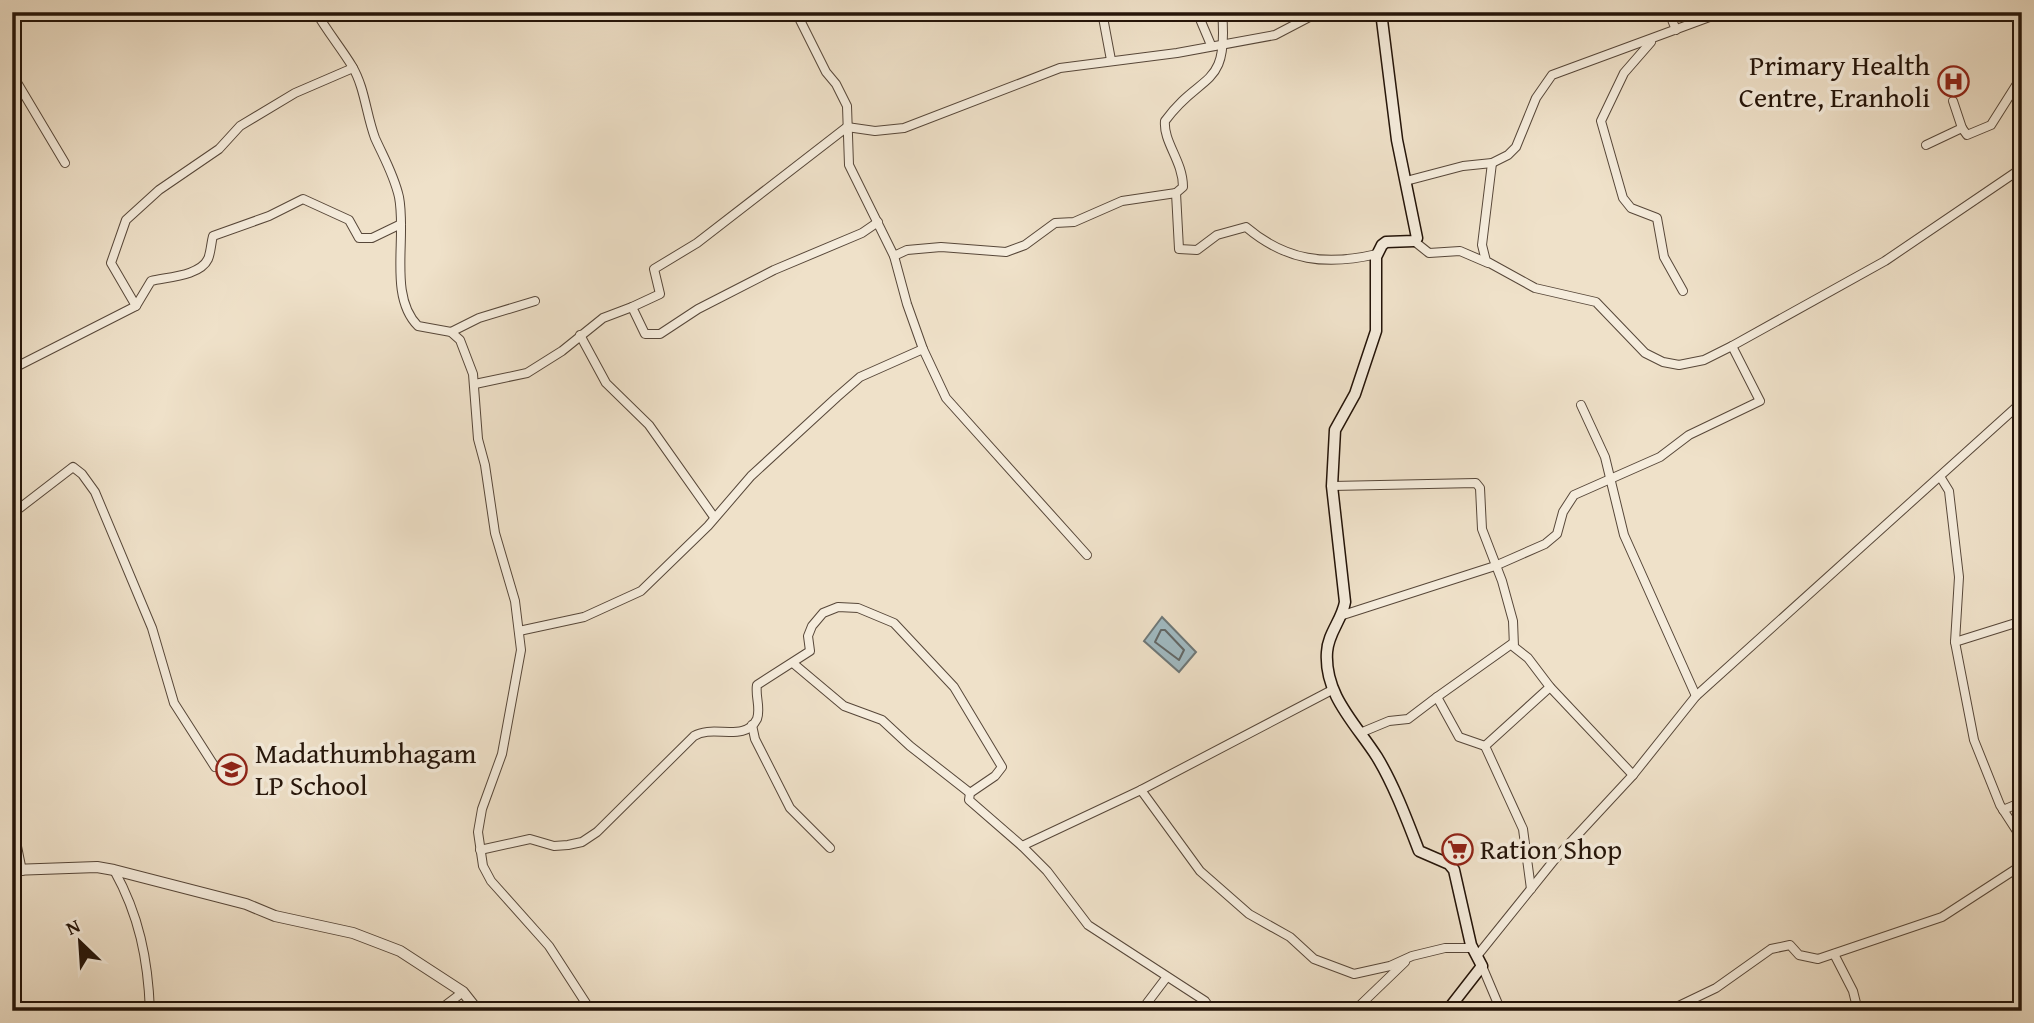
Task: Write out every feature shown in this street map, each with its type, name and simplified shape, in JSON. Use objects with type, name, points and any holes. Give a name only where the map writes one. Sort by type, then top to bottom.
[{"type":"main road","points":[[1381,12],[1397,140],[1417,238],[1414,241],[1386,242],[1377,254],[1376,331],[1355,394],[1335,430],[1332,486],[1345,602],[1343,615],[1332,630],[1327,653],[1332,690],[1378,759],[1419,851],[1449,864],[1454,870],[1477,957],[1447,1011]]},
{"type":"street","points":[[85,12],[100,12]]},
{"type":"street","points":[[316,12],[353,68],[375,136],[393,172],[401,224],[400,294],[404,306],[418,326],[451,331],[479,318],[535,301]]},
{"type":"street","points":[[796,12],[826,72],[836,84],[847,106],[849,165],[861,195],[878,222],[894,256],[906,304],[946,398],[1087,555]]},
{"type":"street","points":[[1102,12],[1111,60]]},
{"type":"street","points":[[1198,12],[1211,44]]},
{"type":"street","points":[[894,256],[907,250],[941,247],[1006,252],[1025,245],[1055,223],[1074,222],[1122,201],[1176,193],[1183,187],[1181,166],[1165,130],[1166,121],[1209,81],[1220,61],[1225,41],[1222,12]]},
{"type":"street","points":[[475,384],[527,373],[603,318],[660,294],[654,269],[697,243],[847,127],[875,131],[904,128],[1060,68],[1177,53],[1225,41],[1275,35],[1319,12]]},
{"type":"street","points":[[1670,12],[1676,30]]},
{"type":"street","points":[[1406,181],[1463,166],[1492,163],[1516,147],[1536,98],[1552,75],[1723,12]]},
{"type":"street","points":[[1653,39],[1624,73],[1601,121],[1623,198],[1631,208],[1657,218],[1664,257],[1683,291]]},
{"type":"street","points":[[136,306],[111,262],[126,220],[159,190],[219,149],[240,126],[295,93],[353,68]]},
{"type":"street","points":[[12,74],[65,163]]},
{"type":"street","points":[[1953,102],[1967,135],[1991,125],[2022,76]]},
{"type":"street","points":[[1926,145],[1962,128]]},
{"type":"street","points":[[1489,263],[1482,245],[1492,163]]},
{"type":"street","points":[[1414,241],[1429,253],[1460,251],[1535,288],[1596,302],[1646,353],[1662,362],[1679,365],[1704,359],[1732,346],[1885,261],[2022,168]]},
{"type":"street","points":[[1176,193],[1180,248],[1197,250],[1217,235],[1246,227],[1267,245],[1304,260],[1346,259],[1377,254]]},
{"type":"street","points":[[12,369],[136,306],[141,292],[150,281],[188,273],[202,266],[208,260],[213,236],[269,216],[303,199],[349,220],[359,238],[372,238],[401,224]]},
{"type":"street","points":[[632,307],[645,334],[660,334],[698,309],[774,270],[862,233],[878,222]]},
{"type":"street","points":[[451,331],[460,341],[475,384],[478,439],[485,465],[495,533],[515,601],[521,650],[502,754],[482,809],[478,832],[480,850],[491,881],[550,946],[591,1011]]},
{"type":"street","points":[[580,335],[606,383],[649,425],[714,517]]},
{"type":"street","points":[[1343,615],[1495,566],[1545,544],[1558,534],[1563,512],[1574,495],[1660,457],[1689,435],[1760,401],[1732,346]]},
{"type":"street","points":[[519,631],[584,617],[641,591],[751,476],[860,377],[923,349]]},
{"type":"street","points":[[1477,957],[1531,889],[1633,775],[1696,696],[1941,478],[2022,402]]},
{"type":"street","points":[[1581,405],[1605,457],[1624,535],[1696,696]]},
{"type":"street","points":[[12,514],[73,467],[82,474],[95,492],[152,628],[174,703],[215,767]]},
{"type":"street","points":[[1941,478],[1949,491],[1959,577],[1955,642],[1979,757],[2003,810],[2022,839]]},
{"type":"street","points":[[1332,486],[1476,483],[1480,488],[1482,529],[1513,621],[1513,643],[1550,687],[1633,775]]},
{"type":"street","points":[[830,848],[790,808],[755,739],[752,725],[759,707],[757,685],[794,664],[810,651],[808,636],[812,626],[823,613],[838,607],[858,608],[894,623],[954,687],[1002,767],[995,776],[970,793]]},
{"type":"street","points":[[1955,642],[2022,621]]},
{"type":"street","points":[[1360,733],[1389,721],[1408,719],[1513,643]]},
{"type":"street","points":[[794,664],[844,706],[882,720],[909,746],[970,793],[972,805],[1022,846],[1047,871],[1088,925],[1205,1001],[1212,1011]]},
{"type":"street","points":[[1485,746],[1550,687]]},
{"type":"street","points":[[1022,846],[1141,790],[1332,690]]},
{"type":"street","points":[[1437,697],[1459,737],[1485,746],[1523,830],[1531,889]]},
{"type":"street","points":[[480,850],[530,839],[554,846],[582,842],[597,832],[694,736],[709,729],[738,733],[752,725]]},
{"type":"street","points":[[1141,790],[1200,870],[1249,914],[1290,937],[1314,959],[1338,971],[1354,974],[1390,967],[1408,958],[1445,948],[1477,957]]},
{"type":"street","points":[[2003,810],[2022,802]]},
{"type":"street","points":[[12,822],[17,871],[97,867],[114,870],[246,904],[275,916],[353,933],[400,951],[463,992],[478,1011]]},
{"type":"street","points":[[1668,1011],[1716,988],[1771,949],[1790,945],[1799,955],[1818,959],[1834,954],[1942,917],[2022,865]]},
{"type":"street","points":[[114,870],[132,904],[140,929],[150,1011]]},
{"type":"street","points":[[1834,954],[1853,991],[1858,1011]]},
{"type":"street","points":[[1477,957],[1501,1011]]},
{"type":"street","points":[[1354,1011],[1408,958]]},
{"type":"street","points":[[1141,1011],[1166,978]]},
{"type":"street","points":[[438,1011],[463,992]]},
{"type":"street","points":[[605,1011],[612,1011]]},
{"type":"water","points":[[1162,617],[1196,652],[1179,672],[1144,641]]},
{"type":"place","name":"Primary Health Centre, Eranholi","points":[[1953,81]]},
{"type":"place","name":"Madathumbhagam LP School","points":[[232,769]]},
{"type":"place","name":"Ration Shop","points":[[1457,849]]}]
